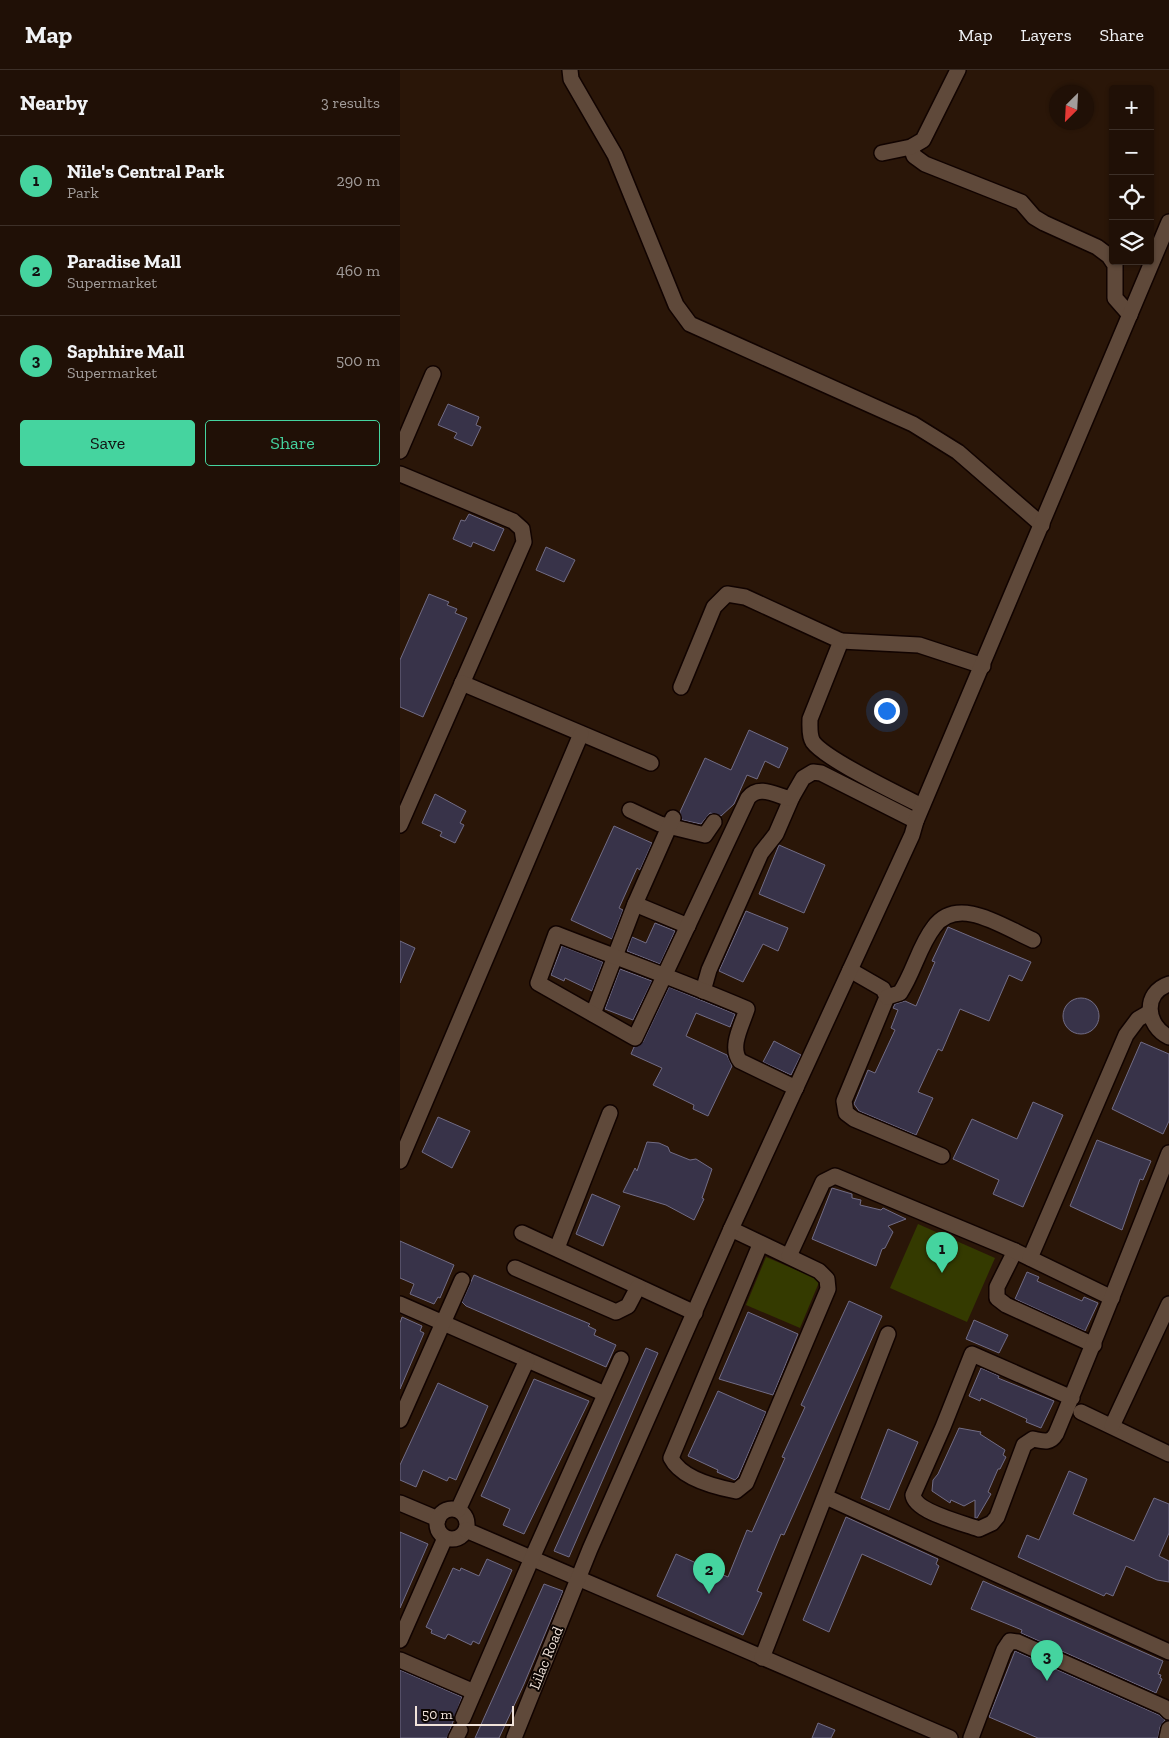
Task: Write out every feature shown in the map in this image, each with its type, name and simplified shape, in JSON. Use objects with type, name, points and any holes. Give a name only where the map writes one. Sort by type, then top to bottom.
[{"type":"street","points":[[570,70],[571,79],[624,176],[676,305],[690,324],[922,428],[958,452],[1042,525]]},
{"type":"street","points":[[882,153],[911,147],[923,140],[958,70]]},
{"type":"street","points":[[911,147],[914,156],[925,164],[1022,202],[1034,217],[1097,247],[1109,256],[1115,266],[1115,298],[1130,315]]},
{"type":"street","name":"Lilac Road","points":[[514,1738],[578,1577],[731,1229],[912,835],[922,806],[983,666],[1169,222]]},
{"type":"street","points":[[400,451],[433,374]]},
{"type":"street","points":[[400,474],[513,521],[522,529],[524,542],[400,825]]},
{"type":"street","points":[[681,687],[714,607],[727,594],[745,597],[841,641],[919,645],[983,666]]},
{"type":"street","points":[[841,641],[810,719],[809,729],[813,742],[830,756],[922,806]]},
{"type":"street","points":[[462,683],[651,763]]},
{"type":"street","points":[[400,1161],[581,734]]},
{"type":"street","points":[[703,991],[710,970],[761,852],[776,834],[792,797],[803,778],[813,772],[821,773],[916,821]]},
{"type":"street","points":[[792,797],[787,798],[759,790],[750,795],[665,977],[635,1038],[538,983],[556,934],[665,977],[703,991],[747,1009],[735,1045],[735,1054],[740,1061],[796,1088]]},
{"type":"street","points":[[630,810],[660,824],[672,821],[705,835],[714,822]]},
{"type":"street","points":[[593,1014],[635,904],[672,821]]},
{"type":"street","points":[[635,904],[688,926]]},
{"type":"street","points":[[887,997],[900,993],[934,927],[944,917],[955,912],[972,913],[1033,940]]},
{"type":"street","points":[[850,970],[883,989],[887,997],[844,1107],[846,1113],[854,1120],[942,1156]]},
{"type":"street","points":[[1169,984],[1156,992],[1152,999],[1150,1012],[1154,1025],[1160,1032],[1169,1037]]},
{"type":"street","points":[[1030,1258],[1126,1036],[1138,1019],[1150,1012]]},
{"type":"street","points":[[557,1248],[610,1113]]},
{"type":"street","points":[[1072,1398],[972,1354],[943,1427],[912,1495],[913,1501],[921,1508],[979,1529],[986,1527],[997,1517],[1024,1445],[1033,1439],[1047,1442],[1053,1440],[1072,1398],[1094,1345],[1169,1153]]},
{"type":"street","points":[[789,1256],[823,1182],[835,1176],[1030,1258],[1112,1298]]},
{"type":"street","points":[[731,1229],[760,1245],[789,1256],[819,1271],[827,1279],[828,1289],[746,1483],[736,1491],[721,1488],[680,1470],[671,1458],[760,1245]]},
{"type":"street","points":[[522,1233],[695,1313]]},
{"type":"street","points":[[1014,1251],[997,1287],[997,1298],[1006,1305],[1094,1345]]},
{"type":"street","points":[[515,1268],[616,1312],[628,1306],[638,1287]]},
{"type":"street","points":[[400,1420],[462,1280]]},
{"type":"street","points":[[400,1304],[605,1394]]},
{"type":"street","points":[[1112,1426],[1169,1304]]},
{"type":"street","points":[[762,1658],[888,1334]]},
{"type":"street","points":[[460,1729],[532,1558],[621,1359]]},
{"type":"street","points":[[458,1510],[527,1360]]},
{"type":"street","points":[[1081,1412],[1169,1454]]},
{"type":"street","points":[[826,1497],[1169,1652]]},
{"type":"street","points":[[400,1503],[438,1519]]},
{"type":"street","points":[[446,1510],[458,1510],[466,1519],[466,1530],[457,1539],[445,1538],[439,1532],[438,1519],[446,1510]]},
{"type":"street","points":[[466,1530],[950,1738]]},
{"type":"street","points":[[400,1640],[445,1538]]},
{"type":"street","points":[[976,1736],[1004,1650],[1010,1641],[1018,1642],[1164,1707],[1169,1712]]},
{"type":"street","points":[[400,1660],[474,1692]]},
{"type":"street","points":[[1167,1738],[1169,1729]]},
{"type":"green space","points":[[918,1224],[995,1258],[967,1322],[890,1288]]},
{"type":"green space","points":[[766,1257],[820,1280],[800,1328],[746,1305]]},
{"type":"building","points":[[448,404],[479,417],[476,425],[481,427],[472,446],[454,438],[457,433],[438,425]]},
{"type":"building","points":[[469,514],[504,529],[494,551],[473,542],[471,547],[453,539],[461,520],[465,521]]},
{"type":"building","points":[[546,547],[575,560],[564,582],[536,570]]},
{"type":"building","points":[[429,594],[449,602],[447,605],[457,609],[455,613],[467,618],[423,717],[400,707],[400,660]]},
{"type":"building","points":[[749,730],[788,748],[779,768],[765,761],[757,779],[747,775],[734,804],[721,816],[710,813],[701,824],[682,820],[680,812],[705,758],[731,770]]},
{"type":"building","points":[[435,794],[466,811],[460,823],[464,825],[455,843],[440,836],[442,832],[422,823]]},
{"type":"building","points":[[614,826],[652,843],[640,870],[637,868],[619,908],[623,910],[612,939],[571,920]]},
{"type":"building","points":[[779,845],[825,865],[804,913],[759,894]]},
{"type":"building","points":[[746,911],[788,928],[778,951],[763,944],[743,982],[719,971]]},
{"type":"building","points":[[655,923],[675,931],[660,964],[627,951],[632,937],[646,943]]},
{"type":"building","points":[[948,927],[1031,962],[1022,981],[1009,975],[989,1021],[960,1009],[942,1051],[938,1049],[918,1092],[933,1098],[916,1135],[859,1111],[854,1104],[868,1070],[875,1073],[895,1030],[891,1028],[898,1010],[893,1008],[895,1004],[905,1001],[916,1006],[935,962],[932,961]]},
{"type":"building","points":[[400,941],[415,948],[400,983]]},
{"type":"building","points":[[562,946],[603,962],[592,991],[565,978],[564,981],[551,975]]},
{"type":"building","points":[[620,969],[652,981],[633,1020],[605,1009]]},
{"type":"building","points":[[669,987],[735,1014],[730,1027],[696,1013],[686,1036],[727,1055],[732,1066],[708,1116],[693,1109],[694,1105],[653,1085],[662,1068],[631,1054],[634,1047],[643,1042]]},
{"type":"building","points":[[1081,998],[1088,999],[1094,1003],[1098,1009],[1098,1023],[1094,1029],[1088,1033],[1081,1034],[1074,1033],[1068,1029],[1064,1023],[1063,1016],[1064,1009],[1068,1003],[1074,999]]},
{"type":"building","points":[[774,1041],[801,1055],[791,1075],[763,1062]]},
{"type":"building","points":[[1141,1042],[1169,1054],[1169,1121],[1163,1134],[1112,1109]]},
{"type":"building","points":[[1033,1102],[1063,1115],[1023,1207],[993,1194],[999,1180],[953,1159],[972,1119],[1017,1139]]},
{"type":"building","points":[[438,1117],[470,1131],[452,1168],[422,1152]]},
{"type":"building","points":[[1097,1140],[1151,1161],[1143,1180],[1140,1179],[1122,1230],[1070,1206]]},
{"type":"building","points":[[647,1142],[659,1143],[668,1147],[670,1152],[690,1160],[696,1159],[712,1169],[702,1198],[704,1199],[694,1220],[666,1205],[623,1192],[635,1168],[637,1171]]},
{"type":"building","points":[[832,1188],[852,1194],[852,1198],[861,1200],[860,1205],[881,1210],[883,1208],[906,1219],[888,1226],[893,1232],[885,1248],[882,1249],[876,1266],[812,1239]]},
{"type":"building","points":[[592,1194],[620,1206],[603,1246],[576,1234]]},
{"type":"building","points":[[400,1241],[454,1265],[440,1298],[438,1297],[434,1304],[410,1294],[414,1284],[400,1278]]},
{"type":"building","points":[[1027,1272],[1039,1277],[1037,1281],[1082,1301],[1084,1297],[1098,1303],[1085,1331],[1015,1299]]},
{"type":"building","points":[[474,1275],[590,1324],[588,1326],[596,1330],[594,1335],[616,1345],[606,1367],[466,1306],[462,1302]]},
{"type":"building","points":[[849,1301],[882,1316],[784,1535],[781,1534],[757,1591],[762,1593],[743,1635],[657,1596],[676,1554],[728,1577],[747,1530],[752,1532],[785,1458],[782,1457],[805,1407],[801,1405]]},
{"type":"building","points":[[748,1312],[798,1334],[773,1395],[719,1379]]},
{"type":"building","points":[[402,1317],[422,1326],[420,1331],[424,1333],[400,1389],[400,1323]]},
{"type":"building","points":[[974,1320],[1008,1335],[999,1353],[966,1339]]},
{"type":"building","points":[[646,1348],[658,1353],[569,1557],[554,1551]]},
{"type":"building","points":[[981,1368],[999,1376],[998,1378],[1054,1401],[1041,1428],[1026,1422],[1027,1419],[981,1398],[980,1401],[969,1396]]},
{"type":"building","points":[[534,1379],[589,1401],[524,1534],[503,1525],[510,1509],[481,1496]]},
{"type":"building","points":[[438,1383],[488,1406],[456,1480],[449,1477],[447,1481],[423,1470],[416,1487],[400,1480],[400,1465]]},
{"type":"building","points":[[718,1391],[766,1412],[735,1480],[688,1456]]},
{"type":"building","points":[[959,1428],[981,1432],[980,1434],[1005,1450],[1003,1455],[1006,1457],[1000,1469],[998,1469],[988,1492],[991,1494],[977,1518],[975,1518],[975,1500],[964,1506],[951,1500],[950,1503],[932,1491],[933,1480],[938,1474]]},
{"type":"building","points":[[888,1429],[918,1442],[889,1510],[861,1498]]},
{"type":"building","points":[[1069,1471],[1087,1479],[1073,1514],[1134,1541],[1154,1498],[1169,1504],[1169,1533],[1159,1556],[1169,1561],[1169,1582],[1157,1580],[1126,1566],[1113,1596],[1106,1593],[1104,1596],[1018,1557],[1027,1535],[1039,1540]]},
{"type":"building","points":[[846,1517],[938,1559],[936,1564],[939,1566],[931,1585],[862,1554],[829,1632],[803,1620]]},
{"type":"building","points":[[400,1532],[428,1544],[400,1608]]},
{"type":"building","points":[[487,1559],[512,1570],[479,1644],[473,1641],[471,1645],[448,1634],[445,1639],[431,1633],[432,1630],[426,1627],[453,1568],[460,1571],[461,1568],[479,1576]]},
{"type":"building","points":[[983,1581],[1163,1661],[1158,1674],[1161,1675],[1160,1678],[1162,1679],[1156,1693],[1021,1633],[1022,1630],[971,1609]]},
{"type":"building","points":[[544,1584],[563,1591],[524,1684],[499,1738],[475,1738]]},
{"type":"building","points":[[1015,1651],[1159,1715],[1165,1720],[1160,1727],[1158,1738],[1038,1738],[989,1717]]},
{"type":"building","points":[[400,1670],[462,1697],[447,1738],[400,1738]]},
{"type":"building","points":[[818,1723],[835,1730],[831,1738],[812,1738]]},
{"type":"place","name":"Nile's Central Park","points":[[942,1273]]},
{"type":"place","name":"Paradise Mall","points":[[709,1594]]},
{"type":"place","name":"Saphhire Mall","points":[[1047,1681]]}]
